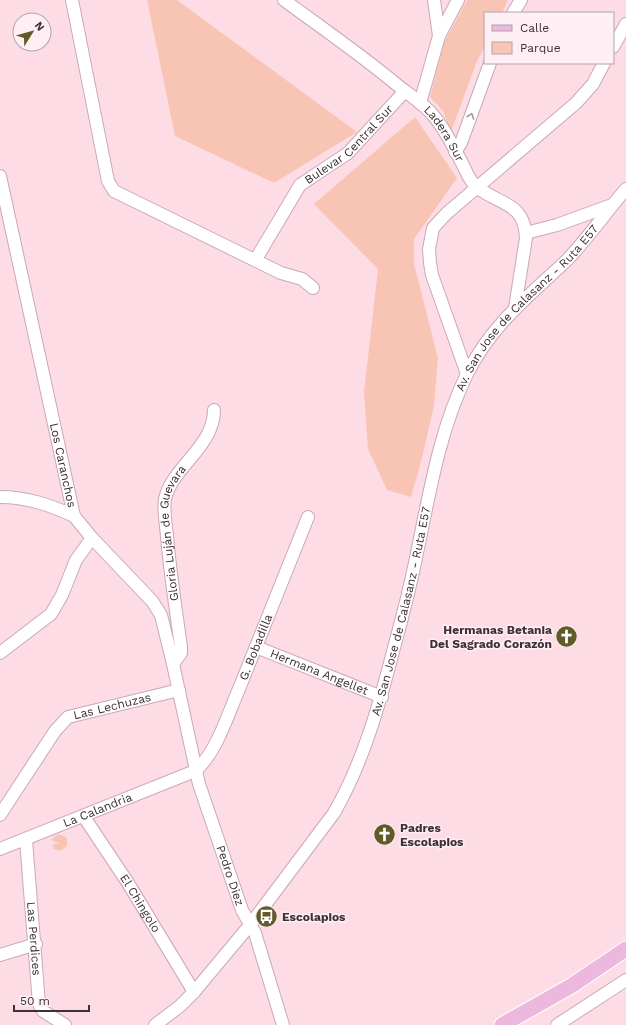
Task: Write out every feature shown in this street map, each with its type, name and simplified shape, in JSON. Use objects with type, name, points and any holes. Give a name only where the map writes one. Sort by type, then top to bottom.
[{"type":"main road","points":[[502,1025],[571,986],[626,949]]},
{"type":"main road","points":[[514,1025],[567,996],[626,957]]},
{"type":"street","points":[[72,0],[108,181],[114,191],[256,259],[281,273],[302,279],[313,288]]},
{"type":"street","name":"Ladera Sur","points":[[284,0],[372,64],[420,102],[442,126],[455,152],[476,187]]},
{"type":"street","points":[[434,0],[440,36]]},
{"type":"street","points":[[420,102],[440,36],[458,0]]},
{"type":"street","points":[[514,12],[521,0]]},
{"type":"street","points":[[614,45],[626,24]]},
{"type":"street","points":[[455,152],[461,143],[490,64]]},
{"type":"street","points":[[467,374],[432,275],[429,249],[433,228],[439,220],[476,187],[576,103],[593,84],[603,64]]},
{"type":"street","name":"Bulevar Central Sur","points":[[256,259],[300,185],[348,153],[405,91]]},
{"type":"street","name":"Los Caranchos","points":[[0,176],[74,516],[92,538],[157,607],[161,614],[179,690],[195,771]]},
{"type":"street","points":[[476,187],[511,205],[526,226],[515,308]]},
{"type":"street","name":"Av. San Jose de Calasanz - Ruta E57","points":[[155,1025],[180,1006],[194,992],[250,925],[334,813],[354,773],[382,698],[410,587],[429,495],[443,437],[467,374],[494,331],[515,308],[568,259],[626,189]]},
{"type":"street","points":[[526,233],[557,225],[613,204]]},
{"type":"street","name":"Gloria Luján de Guevara","points":[[173,664],[181,652],[181,647],[171,582],[165,499],[177,477],[213,426],[214,410]]},
{"type":"street","points":[[0,496],[31,500],[54,507],[74,516]]},
{"type":"street","name":"G. Bobadilla","points":[[195,771],[206,760],[224,723],[308,517]]},
{"type":"street","points":[[0,653],[51,614],[62,595],[76,560],[92,538]]},
{"type":"street","name":"Hermana Angellet","points":[[256,647],[382,698]]},
{"type":"street","name":"Las Lechuzas","points":[[0,815],[55,731],[68,717],[179,690]]},
{"type":"street","name":"La Calandria","points":[[0,849],[84,817],[195,771]]},
{"type":"street","name":"Pedro Diez","points":[[195,771],[242,910],[255,933],[283,1025]]},
{"type":"street","name":"El Chingolo","points":[[84,817],[128,883],[194,992]]},
{"type":"street","name":"Las Perdices","points":[[26,840],[36,944],[39,1004],[43,1011],[65,1025]]},
{"type":"street","points":[[0,955],[36,944]]},
{"type":"street","points":[[557,1025],[626,980]]},
{"type":"green space","points":[[147,0],[177,0],[357,132],[274,183],[175,136]]},
{"type":"green space","points":[[467,0],[508,0],[502,12],[484,12],[484,48],[477,61],[451,132],[443,111],[430,97],[444,43]]},
{"type":"green space","points":[[415,117],[457,178],[414,239],[414,264],[438,358],[434,406],[411,497],[387,490],[368,449],[364,392],[378,269],[314,204]]},
{"type":"green space","points":[[58,834],[66,837],[67,842],[66,847],[60,851],[54,849],[52,845],[59,843],[51,840]]},
{"type":"place","name":"Hermanas Betania Del Sagrado Corazón","points":[[567,637]]},
{"type":"place","name":"Padres Escolapios","points":[[385,835]]},
{"type":"place","name":"Escolapios","points":[[266,917]]}]
